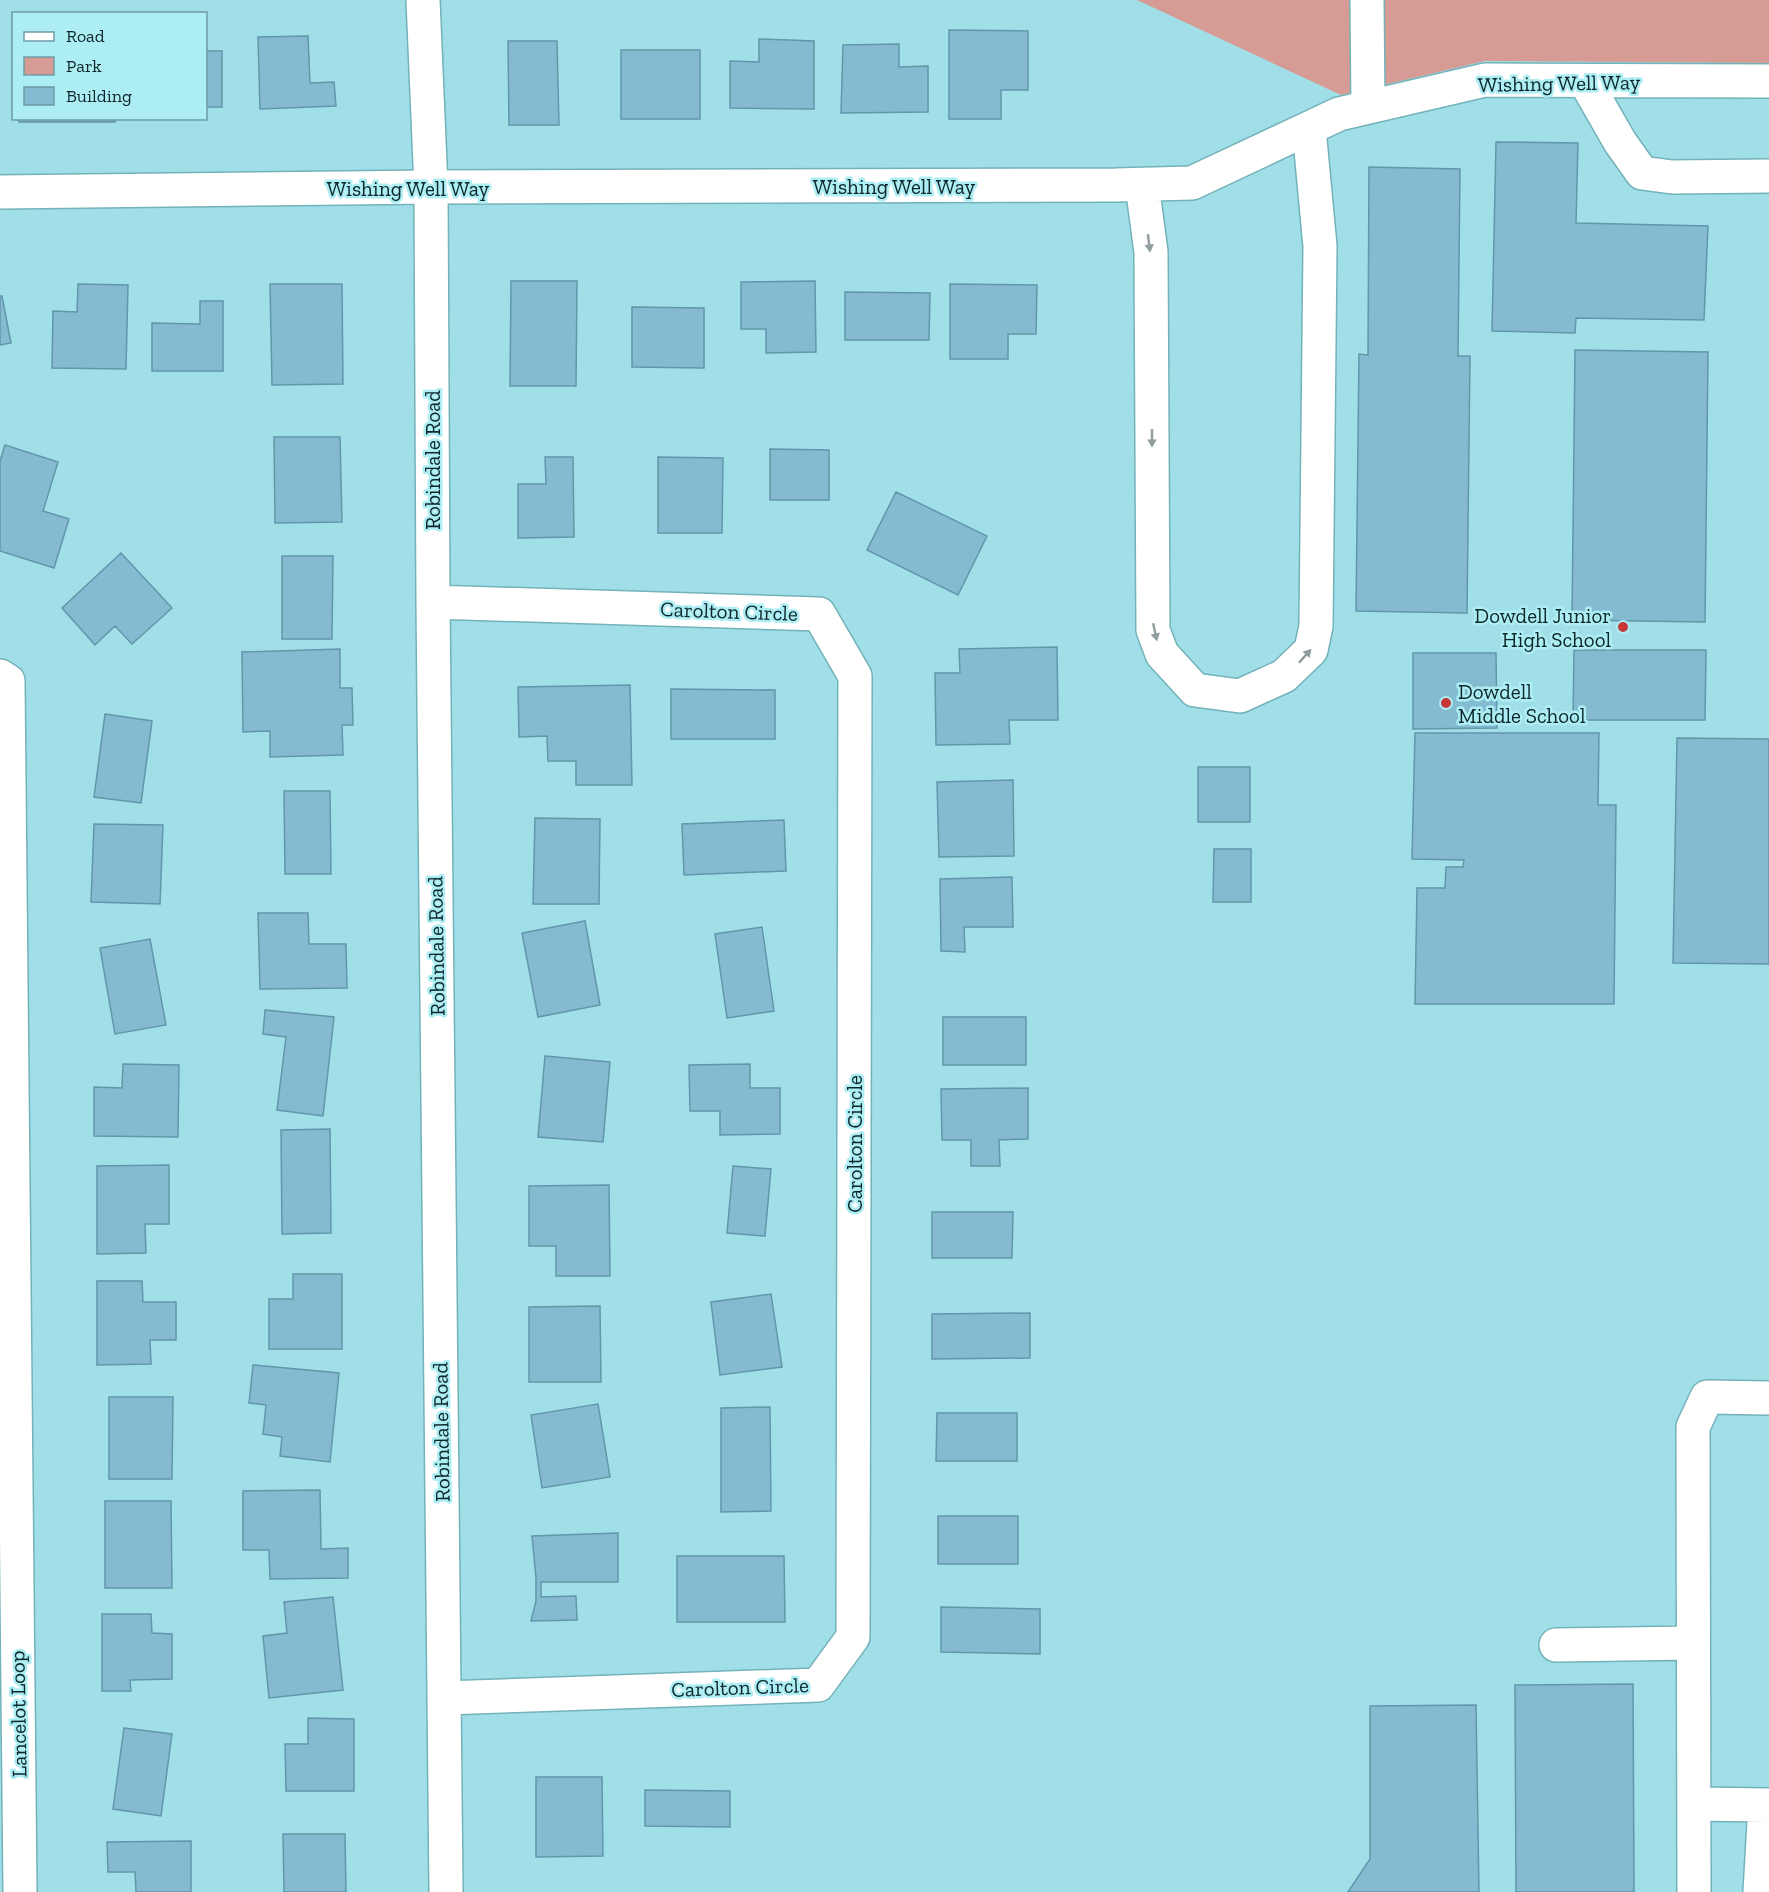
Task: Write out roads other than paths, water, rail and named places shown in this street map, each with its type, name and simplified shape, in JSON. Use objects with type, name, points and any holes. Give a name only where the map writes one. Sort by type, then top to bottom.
[{"type":"street","name":"Robindale Road","points":[[423,0],[431,187],[446,1892]]},
{"type":"street","points":[[1366,0],[1368,107]]},
{"type":"street","name":"Wishing Well Way","points":[[0,192],[1192,183],[1339,114],[1485,80],[1769,81]]},
{"type":"street","points":[[1585,81],[1620,142],[1642,173],[1672,177],[1769,176]]},
{"type":"street","points":[[1142,185],[1151,252],[1153,630],[1162,654],[1195,690],[1240,696],[1284,676],[1311,650],[1316,626],[1320,246],[1309,129]]},
{"type":"street","name":"Carolton Circle","points":[[433,602],[819,614],[855,676],[853,1637],[818,1686],[444,1698]]},
{"type":"street","name":"Lancelot Loop","points":[[0,676],[8,681],[20,1892]]},
{"type":"street","points":[[1694,1892],[1693,1427],[1707,1397],[1769,1398]]},
{"type":"street","points":[[1556,1645],[1693,1643]]},
{"type":"street","points":[[1694,1804],[1767,1805],[1760,1892]]},
{"type":"place","name":"Dowdell Junior High School","points":[[1623,627]]},
{"type":"place","name":"Dowdell Middle School","points":[[1446,703]]}]
